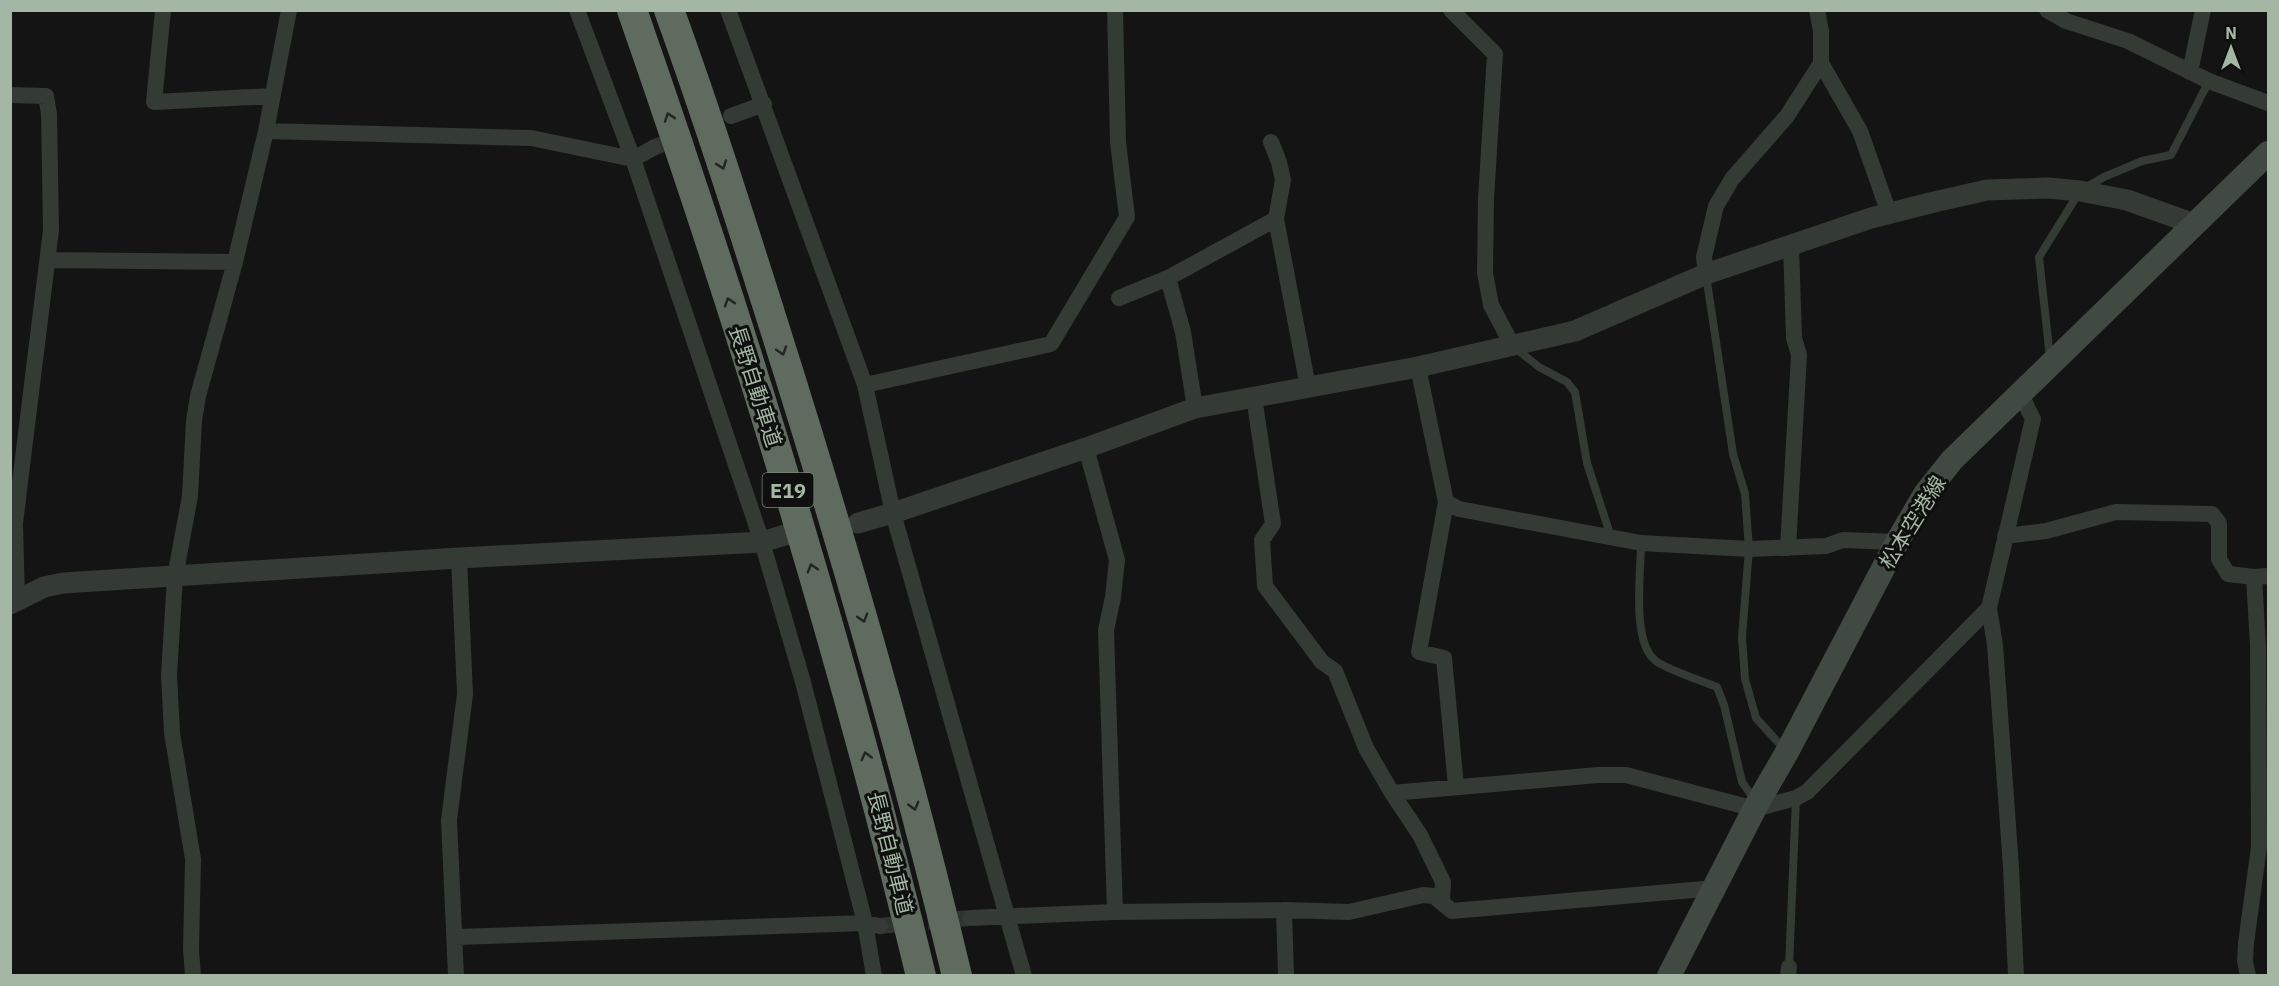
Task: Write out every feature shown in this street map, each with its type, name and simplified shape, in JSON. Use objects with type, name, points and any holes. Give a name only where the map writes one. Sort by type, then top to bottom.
[{"type":"highway","name":"長野自動車道","points":[[632,10],[697,201],[772,435],[841,665],[921,975]]},
{"type":"highway","name":"長野自動車道","points":[[669,10],[731,189],[874,656],[957,975]]},
{"type":"main road","name":"松本空港線","points":[[1669,975],[1897,542],[1925,494],[1952,460],[2268,153]]},
{"type":"street","points":[[163,10],[153,102],[272,96]]},
{"type":"street","points":[[194,975],[191,950],[193,859],[172,733],[169,675],[175,577],[190,496],[198,396],[235,262],[266,130],[289,10]]},
{"type":"street","points":[[577,10],[633,159],[762,542],[872,924],[874,975]]},
{"type":"street","points":[[728,10],[865,385],[893,513],[1024,975]]},
{"type":"street","points":[[865,385],[1051,344],[1128,217],[1118,142],[1115,10]]},
{"type":"street","points":[[1451,10],[1495,54],[1486,199],[1485,273],[1491,304],[1512,345]]},
{"type":"street","points":[[1817,10],[1821,31],[1821,63],[1860,130],[1889,213]]},
{"type":"street","points":[[2047,10],[2066,21],[2128,41],[2209,81],[2268,103]]},
{"type":"street","points":[[2190,72],[2203,10]]},
{"type":"street","points":[[1706,274],[1704,257],[1716,206],[1732,179],[1787,116],[1821,63]]},
{"type":"street","points":[[10,95],[46,96],[49,114],[51,230],[15,523],[14,602],[44,587],[63,583],[762,542],[785,535]]},
{"type":"street","points":[[731,116],[764,104]]},
{"type":"street","points":[[266,130],[531,138],[633,159],[653,148]]},
{"type":"street","points":[[1271,142],[1283,180],[1276,219],[1308,387]]},
{"type":"street","points":[[858,523],[1086,448],[1195,408],[1418,367],[1575,331],[1706,274],[1889,213],[1987,190],[2048,188],[2080,191],[2127,201],[2194,224]]},
{"type":"street","points":[[1119,298],[1168,278],[1276,219]]},
{"type":"street","points":[[1788,548],[1799,355],[1794,338],[1791,245]]},
{"type":"street","points":[[48,260],[235,262]]},
{"type":"street","points":[[1168,278],[1183,332],[1195,408]]},
{"type":"street","points":[[1418,367],[1446,502],[1419,652],[1444,658],[1456,786]]},
{"type":"street","points":[[2016,975],[1996,656],[1989,608],[2033,418],[2020,393]]},
{"type":"street","points":[[1254,397],[1273,524],[1262,540],[1265,586],[1322,662],[1335,671],[1366,748],[1420,835],[1443,882],[1442,902]]},
{"type":"street","points":[[1086,448],[1117,560],[1106,630],[1115,912]]},
{"type":"street","points":[[1446,502],[1459,509],[1641,543],[1749,549],[1826,546],[1843,540],[1897,542]]},
{"type":"street","points":[[2004,536],[2046,531],[2116,512],[2212,514],[2218,524],[2219,559],[2228,574],[2261,577],[2258,646],[2259,847],[2246,943],[2245,961],[2248,975]]},
{"type":"street","points":[[456,975],[449,820],[465,694],[459,558]]},
{"type":"street","points":[[1392,793],[1598,775],[1626,775],[1756,807],[1796,798],[1807,792],[1989,608]]},
{"type":"street","points":[[970,918],[1115,912],[1284,910],[1350,912],[1423,895],[1434,896],[1452,911],[1715,888]]},
{"type":"street","points":[[1284,910],[1286,975]]},
{"type":"street","points":[[456,937],[872,924]]},
{"type":"lane","points":[[2051,363],[2039,257],[2080,191],[2104,177],[2142,161],[2171,155],[2209,81]]},
{"type":"lane","points":[[1706,274],[1733,453],[1745,494],[1749,549],[1742,638],[1745,679],[1756,718],[1787,752]]},
{"type":"lane","points":[[1512,345],[1539,367],[1567,382],[1575,392],[1587,463],[1611,537]]},
{"type":"lane","points":[[1641,543],[1640,623],[1644,644],[1655,661],[1717,687],[1724,705],[1742,782],[1756,807]]},
{"type":"lane","points":[[1788,971],[1796,798]]},
{"type":"lane","points":[[886,833],[896,909],[903,942]]},
{"type":"lane","points":[[931,870],[959,941]]},
{"type":"tunnel","points":[[653,148],[716,122]]},
{"type":"tunnel","points":[[880,926],[970,918]]}]
